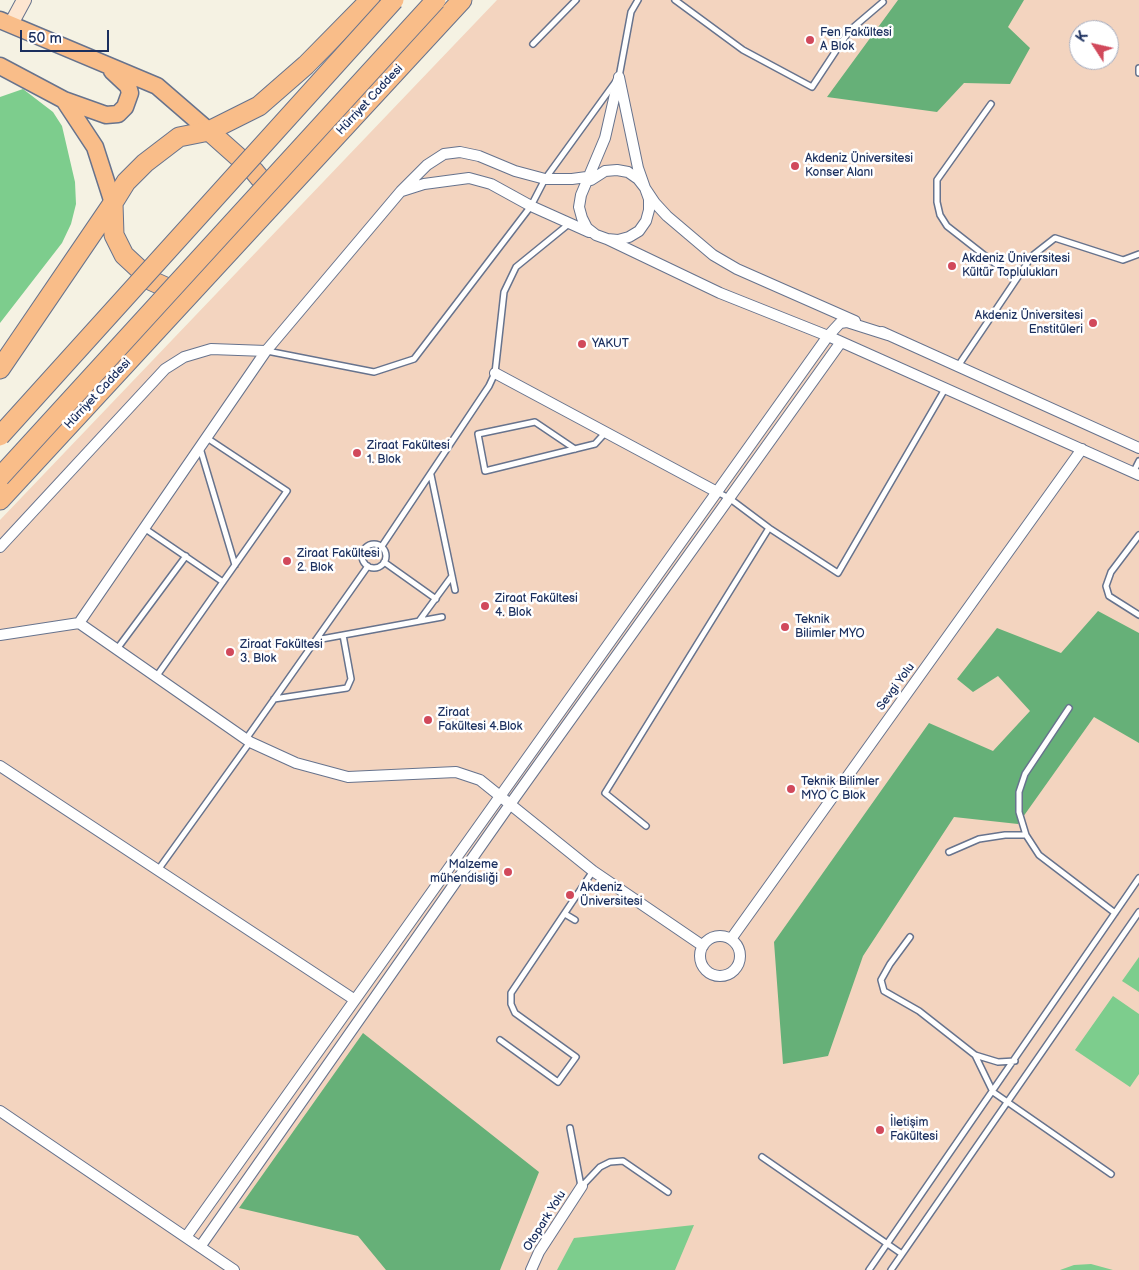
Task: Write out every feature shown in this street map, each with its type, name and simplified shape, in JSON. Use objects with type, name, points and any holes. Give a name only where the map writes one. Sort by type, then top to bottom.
[{"type":"highway","points":[[0,369],[126,182],[145,163],[179,136],[209,131],[259,106],[306,65],[370,0]]},
{"type":"highway","points":[[0,436],[394,0]]},
{"type":"highway","points":[[0,477],[436,0]]},
{"type":"highway","name":"Hürriyet Caddesi","points":[[0,500],[462,0]]},
{"type":"highway","points":[[209,131],[254,171],[277,200]]},
{"type":"highway","points":[[113,203],[114,235],[124,255],[152,281],[179,293],[196,288]]},
{"type":"main road","points":[[6,22],[157,86],[209,131]]},
{"type":"main road","points":[[0,66],[64,100],[106,115],[118,114],[125,107],[129,99],[128,86],[102,63]]},
{"type":"main road","points":[[64,100],[95,147],[113,203]]},
{"type":"street","points":[[6,22],[24,0]]},
{"type":"street","points":[[596,235],[584,223],[579,206],[581,195],[590,179],[605,138],[619,77]]},
{"type":"street","points":[[607,240],[629,237],[639,231],[646,221],[649,210],[649,199],[638,168],[619,77]]},
{"type":"street","points":[[79,623],[266,351],[401,191],[427,165],[444,154],[460,152],[480,156],[515,171],[545,179],[590,179],[605,171],[617,170],[628,172],[638,179],[667,216],[713,256],[737,269],[1139,448]]},
{"type":"street","points":[[401,191],[424,184],[469,178],[491,184],[531,206],[570,222],[720,293],[828,336],[1136,474]]},
{"type":"street","points":[[186,1237],[828,336],[840,323],[847,322],[888,335]]},
{"type":"street","points":[[200,1247],[511,803],[841,342]]},
{"type":"street","points":[[0,547],[164,369],[184,357],[211,350],[266,351]]},
{"type":"street","points":[[495,373],[717,492]]},
{"type":"street","name":"Sevgi Yolu","points":[[731,939],[1082,449]]},
{"type":"street","points":[[0,635],[79,623],[248,741],[296,762],[348,777],[456,772],[480,780],[500,794],[593,871],[703,946]]},
{"type":"street","points":[[0,766],[355,1000]]},
{"type":"street","points":[[716,937],[731,939],[736,944],[740,959],[737,966],[725,975],[710,973],[704,968],[701,961],[703,946],[716,937]]},
{"type":"street","points":[[0,1111],[234,1270]]},
{"type":"street","name":"Otopark Yolu","points":[[531,1270],[539,1252],[582,1186]]},
{"type":"lane","points":[[533,44],[576,0]]},
{"type":"lane","points":[[266,351],[374,372],[414,359],[531,206],[545,179],[619,77],[631,12],[638,0]]},
{"type":"lane","points":[[675,0],[743,50],[812,87],[849,32],[883,2]]},
{"type":"lane","points":[[1139,68],[1139,73]]},
{"type":"lane","points":[[991,104],[937,180],[937,202],[940,215],[947,226],[1016,280]]},
{"type":"lane","points":[[382,546],[489,386],[495,373],[504,292],[516,267],[570,222]]},
{"type":"lane","points":[[958,366],[1032,256],[1055,238],[1123,260],[1139,254]]},
{"type":"lane","points":[[717,492],[730,498],[768,528],[838,573],[946,388]]},
{"type":"lane","points":[[575,449],[535,422],[478,434],[486,471],[575,449],[595,444],[606,432]]},
{"type":"lane","points":[[156,677],[287,492],[207,438]]},
{"type":"lane","points":[[200,447],[218,514],[235,564]]},
{"type":"lane","points":[[1136,474],[1139,461]]},
{"type":"lane","points":[[431,475],[455,590]]},
{"type":"lane","points":[[144,528],[223,582]]},
{"type":"lane","points":[[646,826],[605,793],[768,528]]},
{"type":"lane","points":[[1139,535],[1111,572],[1106,586],[1109,596],[1139,615]]},
{"type":"lane","points":[[373,544],[382,546],[386,555],[384,562],[375,568],[368,566],[362,557],[365,548],[373,544]]},
{"type":"lane","points":[[117,649],[186,556]]},
{"type":"lane","points":[[384,562],[436,599]]},
{"type":"lane","points":[[158,870],[248,741],[274,699],[368,566]]},
{"type":"lane","points":[[419,622],[452,576]]},
{"type":"lane","points":[[315,640],[442,617]]},
{"type":"lane","points":[[274,699],[347,688],[351,680],[343,635]]},
{"type":"lane","points":[[1069,708],[1021,783],[1018,806],[1026,835],[1039,855],[1115,913]]},
{"type":"lane","points":[[949,852],[980,838],[1026,835]]},
{"type":"lane","points":[[500,1040],[558,1082],[576,1057],[515,1013],[511,1004],[511,993],[593,871]]},
{"type":"lane","points":[[869,1270],[1015,1061],[1139,878]]},
{"type":"lane","points":[[891,1270],[1139,912]]},
{"type":"lane","points":[[565,914],[575,920]]},
{"type":"lane","points":[[910,937],[881,980],[884,991],[919,1011],[975,1054],[998,1062],[1015,1061]]},
{"type":"lane","points":[[975,1054],[993,1092],[1111,1174]]},
{"type":"lane","points":[[570,1128],[582,1186]]},
{"type":"lane","points":[[762,1157],[902,1254]]},
{"type":"lane","points":[[582,1186],[600,1168],[610,1162],[623,1161],[668,1192]]},
{"type":"shaded area","name":"Akdeniz Üniversitesi","points":[[497,0],[1139,0],[1139,1270],[0,1270],[0,520]]},
{"type":"green space","points":[[898,0],[1024,0],[1008,27],[1030,48],[1010,84],[964,83],[937,112],[827,97]]},
{"type":"green space","points":[[23,89],[53,112],[62,126],[75,182],[76,204],[71,224],[62,243],[0,323],[0,97]]},
{"type":"green space","points":[[1098,611],[1139,633],[1139,743],[1094,717],[1018,824],[954,817],[863,956],[828,1056],[783,1064],[774,942],[929,723],[993,751],[1030,711],[998,676],[973,692],[957,679],[997,628],[1061,653]]},
{"type":"green space","points":[[1139,957],[1139,992],[1122,981]]},
{"type":"green space","points":[[1113,996],[1139,1014],[1139,1074],[1130,1087],[1075,1050]]},
{"type":"green space","points":[[363,1033],[539,1172],[500,1270],[386,1270],[358,1236],[239,1208]]},
{"type":"green space","points":[[694,1225],[675,1270],[557,1270],[574,1238]]},
{"type":"green space","points":[[1091,1264],[1113,1270],[1060,1270],[1074,1265]]},
{"type":"place","name":"Fen Fakültesi A Blok","points":[[810,40]]},
{"type":"place","name":"Akdeniz Üniversitesi Konser Alanı","points":[[795,166]]},
{"type":"place","name":"Akdeniz Üniversitesi Kültür Toplulukları","points":[[952,266]]},
{"type":"place","name":"Akdeniz Üniversitesi Enstitüleri","points":[[1093,323]]},
{"type":"place","name":"YAKUT","points":[[582,344]]},
{"type":"place","name":"Ziraat Fakültesi 1. Blok","points":[[357,453]]},
{"type":"place","name":"Ziraat Fakültesi 2. Blok","points":[[287,561]]},
{"type":"place","name":"Ziraat Fakültesi 4. Blok","points":[[485,606]]},
{"type":"place","name":"Teknik Bilimler MYO","points":[[785,627]]},
{"type":"place","name":"Ziraat Fakültesi 3. Blok","points":[[230,652]]},
{"type":"place","name":"Ziraat Fakültesi 4.Blok","points":[[428,720]]},
{"type":"place","name":"Teknik Bilimler MYO C Blok","points":[[791,789]]},
{"type":"place","name":"Malzeme mühendisliği","points":[[508,872]]},
{"type":"place","name":"Akdeniz Üniversitesi","points":[[570,895]]},
{"type":"place","name":"İletişim Fakültesi","points":[[880,1130]]}]
